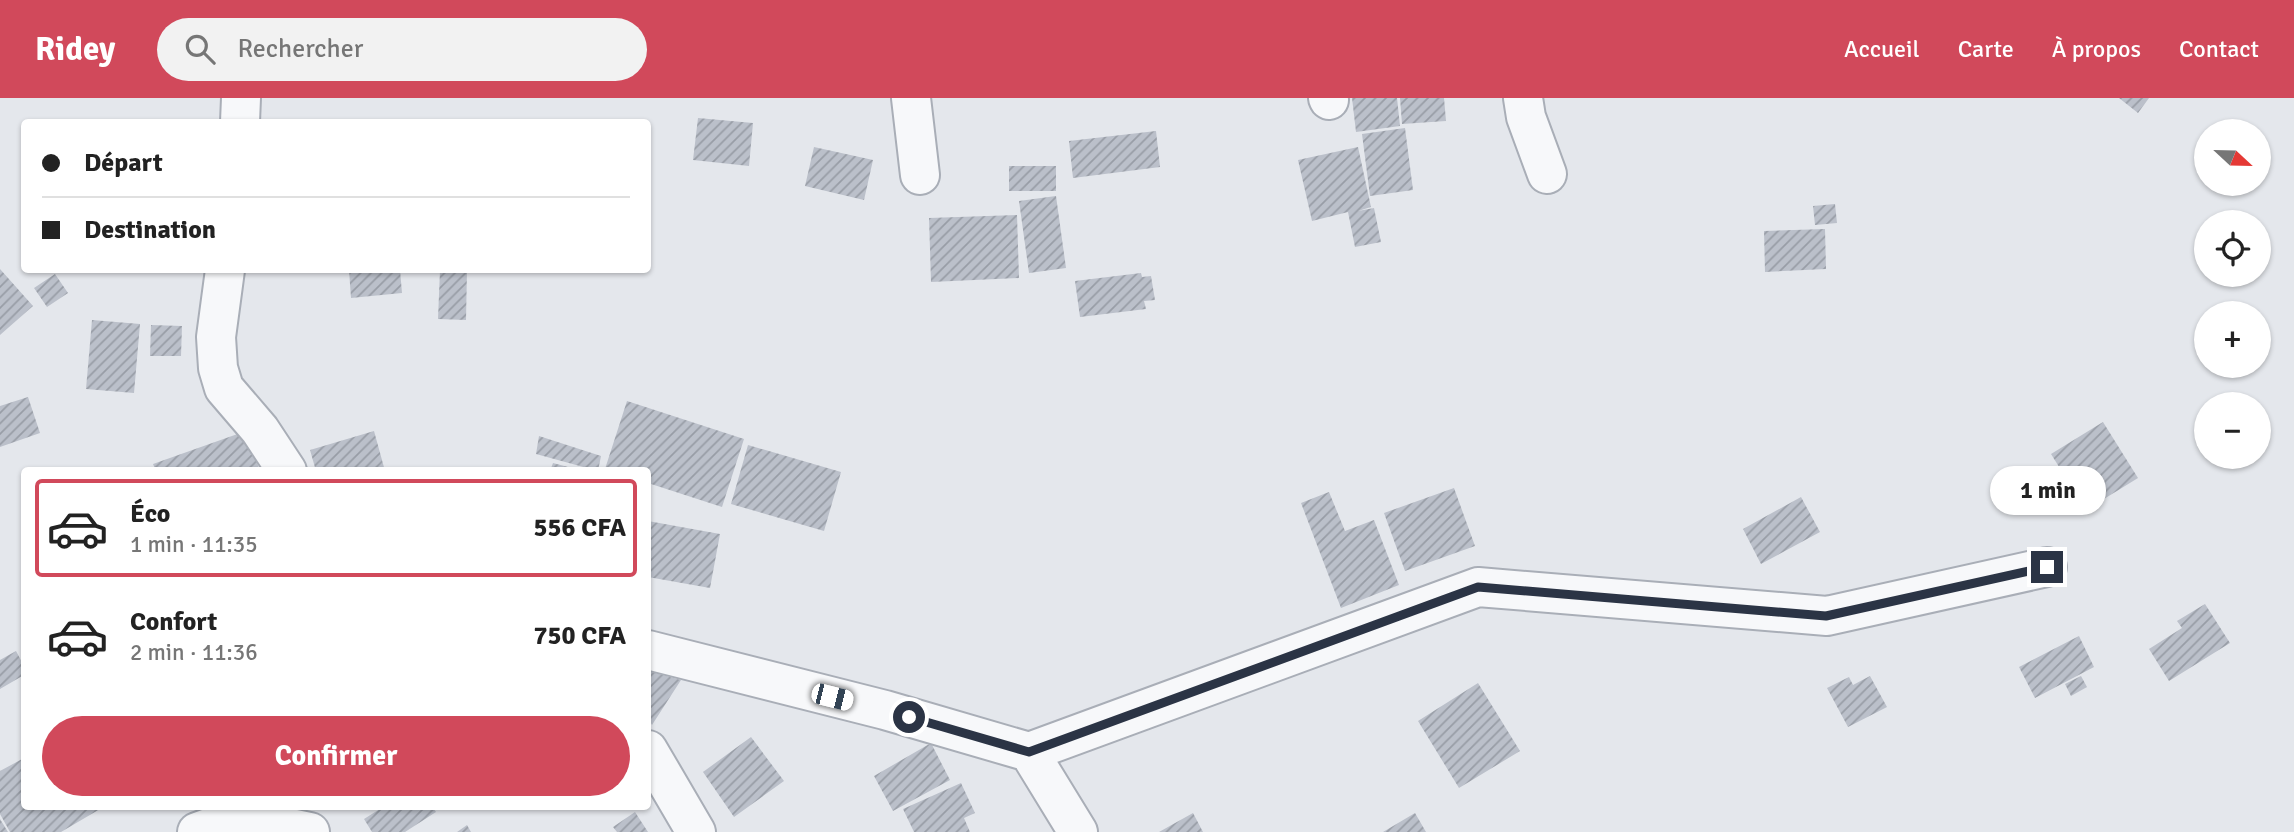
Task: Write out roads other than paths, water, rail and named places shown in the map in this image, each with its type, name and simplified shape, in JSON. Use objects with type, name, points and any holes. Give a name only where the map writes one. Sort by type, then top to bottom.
[{"type":"street","points":[[240,119],[241,98]]},
{"type":"street","points":[[911,98],[920,175]]},
{"type":"street","points":[[1523,98],[1526,117],[1547,174]]},
{"type":"street","points":[[225,273],[216,337],[218,368],[225,388],[260,430],[284,467]]},
{"type":"street","points":[[651,651],[885,710],[1029,752],[1478,587],[1826,616],[2047,567]]},
{"type":"street","points":[[1029,752],[1078,832]]},
{"type":"street","points":[[651,755],[696,832]]},
{"type":"street","points":[[221,818],[310,832]]}]
